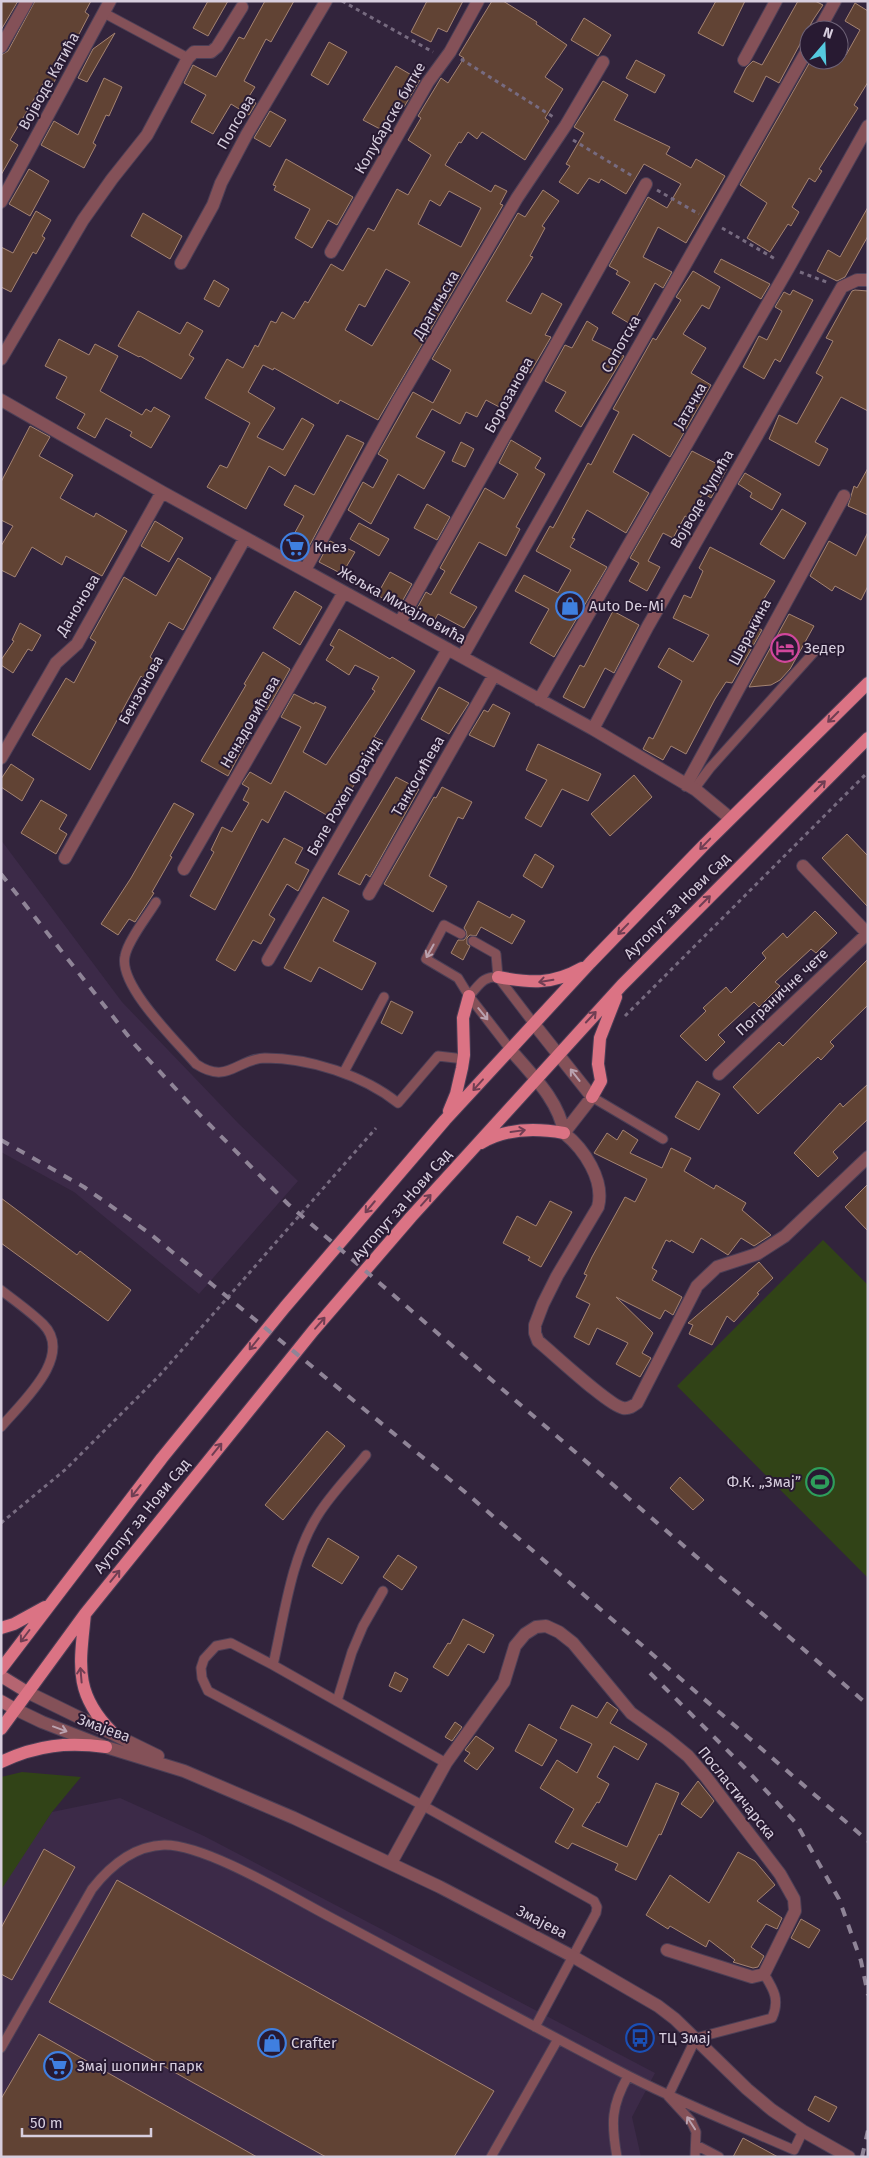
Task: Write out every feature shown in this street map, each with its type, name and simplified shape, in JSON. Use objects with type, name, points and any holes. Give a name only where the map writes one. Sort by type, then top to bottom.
[{"type":"main road","name":"Аутопут за Нови Сад","points":[[1,1669],[162,1458],[285,1307],[445,1120],[590,963],[730,818],[868,683]]},
{"type":"main road","name":"Аутопут за Нови Сад","points":[[1,1728],[85,1614],[313,1331],[558,1053],[622,985],[868,738]]},
{"type":"main road","points":[[498,977],[534,983],[550,981],[569,975],[590,963]]},
{"type":"main road","points":[[592,1097],[601,1081],[598,1064],[602,1028],[622,985]]},
{"type":"main road","points":[[445,1120],[456,1094],[464,1059],[463,1018],[469,996]]},
{"type":"main road","points":[[475,1147],[489,1138],[517,1130],[550,1130],[564,1133]]},
{"type":"main road","points":[[1,1628],[14,1624],[49,1604]]},
{"type":"main road","points":[[85,1614],[80,1664],[82,1685],[84,1693],[96,1714],[112,1732]]},
{"type":"main road","points":[[1,1762],[33,1750],[57,1744],[77,1743],[106,1747]]},
{"type":"street","points":[[1,47],[27,1]]},
{"type":"street","name":"Војводе Катића","points":[[1,202],[110,1]]},
{"type":"street","name":"Попсова","points":[[181,263],[217,197],[221,183],[247,134],[326,1]]},
{"type":"street","name":"Колубарске битке","points":[[331,252],[428,82],[447,55],[478,1]]},
{"type":"street","points":[[744,60],[776,1]]},
{"type":"street","points":[[825,20],[835,1]]},
{"type":"street","points":[[1,360],[83,220],[147,135],[188,58],[194,52],[211,52],[217,47],[242,7]]},
{"type":"street","name":"Драгињска","points":[[305,570],[398,401],[517,198],[564,129],[603,62]]},
{"type":"street","name":"Сопотска","points":[[462,657],[799,64]]},
{"type":"street","name":"Јатачка","points":[[539,700],[789,267],[868,126]]},
{"type":"street","name":"Борозанова","points":[[400,622],[646,184]]},
{"type":"street","points":[[842,287],[857,280],[868,280]]},
{"type":"street","name":"Војводе Чупића","points":[[592,730],[648,626],[842,287]]},
{"type":"street","name":"Жељка Михајловића","points":[[1,400],[162,492],[400,622],[592,730],[691,787],[730,818]]},
{"type":"street","name":"Данонова","points":[[1,758],[56,663],[77,644],[162,492]]},
{"type":"street","name":"Швракина","points":[[691,787],[844,496]]},
{"type":"street","name":"Бензонова","points":[[65,858],[245,538]]},
{"type":"street","name":"Ненадовићева","points":[[184,869],[344,592]]},
{"type":"street","name":"Беле Рохел Фрајнд","points":[[268,960],[448,649]]},
{"type":"street","name":"Танкосићева","points":[[369,894],[494,675]]},
{"type":"street","points":[[803,866],[867,934]]},
{"type":"street","name":"Пограничне чете","points":[[719,1074],[867,934]]},
{"type":"street","points":[[534,1024],[592,1097],[564,1133]]},
{"type":"street","points":[[510,1049],[535,1078],[556,1107],[562,1120],[564,1133],[581,1150],[594,1173],[600,1198],[598,1207],[557,1276],[543,1304],[535,1325],[535,1333],[538,1341],[545,1347],[608,1400],[623,1408],[631,1408],[637,1403],[697,1286],[712,1270],[762,1252],[785,1236],[868,1157]]},
{"type":"street","name":"Посластичарска","points":[[391,1863],[446,1763],[504,1682],[516,1646],[525,1634],[536,1627],[546,1626],[559,1632],[573,1643],[631,1713],[688,1756],[780,1874],[794,1899],[795,1910],[764,1974]]},
{"type":"street","points":[[1,1676],[27,1692]]},
{"type":"street","name":"Змајева","points":[[27,1692],[112,1732],[184,1771],[294,1818],[391,1863],[572,1956],[658,2006],[696,2038],[747,2090],[772,2110],[803,2131],[849,2157]]},
{"type":"street","points":[[1,1701],[15,1709]]},
{"type":"street","name":"Змајева","points":[[15,1709],[42,1722],[106,1747],[184,1771]]},
{"type":"street","points":[[667,1950],[752,1977],[764,1974]]},
{"type":"lane","points":[[104,13],[188,58]]},
{"type":"lane","points":[[691,787],[815,651]]},
{"type":"lane","points":[[156,902],[124,956],[124,968],[144,1004],[196,1064],[206,1070],[222,1072],[256,1059],[266,1058],[298,1062],[344,1072],[398,1103],[438,1056],[464,1059]]},
{"type":"lane","points":[[461,934],[444,925],[426,959],[458,978],[469,996],[510,1049]]},
{"type":"lane","points":[[473,941],[496,954],[498,977],[534,1024]]},
{"type":"lane","points":[[469,996],[481,980],[490,976],[498,977]]},
{"type":"lane","points":[[344,1072],[384,997]]},
{"type":"lane","points":[[592,1097],[663,1139]]},
{"type":"lane","points":[[1,1290],[45,1325],[54,1342],[53,1358],[47,1372],[1,1427]]},
{"type":"lane","points":[[273,1666],[303,1544],[318,1515],[366,1455]]},
{"type":"lane","points":[[337,1701],[352,1652],[363,1626],[383,1591]]},
{"type":"lane","points":[[446,1763],[231,1643],[216,1646],[204,1659],[202,1678],[208,1691],[591,1898],[597,1907],[596,1914],[535,2027]]},
{"type":"lane","points":[[1,2048],[92,1888],[103,1875],[134,1852],[164,1845],[189,1848],[261,1880],[628,2076],[791,2154],[803,2131]]},
{"type":"lane","points":[[668,2096],[696,2038],[772,2018],[777,2000],[764,1974]]},
{"type":"lane","points":[[491,2157],[558,2039]]},
{"type":"lane","points":[[617,2157],[612,2117],[618,2093],[628,2076]]},
{"type":"lane","points":[[668,2096],[691,2121],[696,2132],[694,2157]]},
{"type":"lane","points":[[696,2145],[719,2157]]},
{"type":"path","points":[[342,1],[447,55],[564,129],[646,184],[789,267],[814,279],[842,287]]},
{"type":"path","points":[[618,1023],[868,772]]},
{"type":"path","points":[[1,1523],[66,1469],[159,1376],[376,1128]]},
{"type":"shaded area","points":[[1,840],[122,1002],[238,1123],[298,1181],[199,1294],[74,1192],[1,1152]]},
{"type":"shaded area","name":"Змај шопинг парк","points":[[120,1798],[204,1836],[655,2073],[632,2117],[641,2157],[1,2157],[1,1886],[52,1812]]},
{"type":"green space","name":"Ф.К. „Змај”","points":[[823,1240],[868,1285],[868,1578],[677,1386]]},
{"type":"green space","points":[[22,1772],[81,1777],[52,1812],[1,1890],[1,1777]]},
{"type":"building","points":[[1,1],[18,1],[1,30]]},
{"type":"building","points":[[35,1],[91,1],[85,12],[89,15],[52,86],[44,82],[10,140],[18,145],[1,175],[1,55],[8,51]]},
{"type":"building","points":[[208,1],[228,1],[208,36],[193,28]]},
{"type":"building","points":[[265,1],[294,1],[271,42],[266,39],[244,81],[255,87],[248,98],[256,103],[249,115],[231,104],[213,134],[191,122],[206,95],[184,83],[193,65],[216,77],[239,37],[244,39]]},
{"type":"building","points":[[427,1],[463,1],[447,32],[438,28],[431,42],[411,32]]},
{"type":"building","points":[[492,1],[503,1],[537,22],[536,24],[567,45],[545,77],[563,89],[545,118],[549,121],[525,160],[482,132],[477,139],[468,132],[461,143],[459,142],[445,165],[491,192],[495,185],[507,191],[500,204],[503,205],[378,420],[340,400],[338,404],[274,368],[273,370],[263,365],[248,392],[275,408],[257,437],[283,450],[302,418],[314,425],[285,476],[269,466],[246,509],[207,487],[220,465],[227,468],[250,423],[205,398],[227,359],[243,368],[255,345],[258,347],[271,321],[276,323],[282,312],[294,319],[305,301],[308,303],[331,264],[343,271],[368,228],[374,231],[397,189],[408,195],[431,155],[408,140],[421,118],[418,116],[441,78],[448,83],[464,58],[459,55]],"holes":[[[449,191],[481,208],[461,247],[418,224],[430,200],[440,206]],[[386,269],[410,282],[372,346],[345,330],[359,304],[365,307]]]},
{"type":"building","points":[[716,1],[745,1],[723,46],[698,33]]},
{"type":"building","points":[[798,1],[815,1],[823,5],[813,20],[799,20],[799,46],[779,83],[766,76],[753,102],[734,92],[746,68],[753,61],[762,65]]},
{"type":"building","points":[[855,3],[868,11],[868,82],[854,105],[858,108],[819,169],[822,171],[815,182],[809,178],[792,207],[799,212],[791,226],[788,224],[770,252],[747,238],[767,203],[740,185],[805,70],[849,70],[849,50],[860,30],[849,23],[849,20],[846,20]]},
{"type":"building","points":[[584,18],[611,35],[598,56],[571,40]]},
{"type":"building","points":[[115,33],[87,82],[78,78],[93,49]]},
{"type":"building","points":[[329,42],[347,52],[328,85],[311,75]]},
{"type":"building","points":[[636,60],[665,75],[655,93],[626,78]]},
{"type":"building","points":[[396,66],[420,80],[404,107],[395,102],[380,129],[363,120]]},
{"type":"building","points":[[104,78],[122,87],[109,116],[106,115],[93,143],[96,145],[84,168],[41,145],[54,121],[78,135]]},
{"type":"building","points":[[603,81],[628,95],[614,120],[670,147],[666,154],[691,168],[696,159],[725,176],[686,243],[658,227],[643,257],[672,272],[663,288],[655,283],[632,325],[612,313],[630,282],[616,274],[618,271],[609,266],[648,197],[667,208],[681,184],[644,164],[626,194],[601,179],[599,183],[589,178],[578,194],[559,182],[570,166],[566,164],[584,133],[574,127]]},
{"type":"building","points":[[270,111],[286,120],[270,147],[254,138]]},
{"type":"building","points":[[286,159],[353,197],[337,225],[328,220],[312,248],[295,238],[310,209],[274,190],[276,186],[273,185]]},
{"type":"building","points":[[29,169],[49,181],[30,216],[9,204]]},
{"type":"building","points":[[543,190],[559,201],[542,226],[545,228],[530,256],[533,257],[506,301],[531,314],[542,293],[562,304],[545,335],[551,337],[530,373],[526,371],[505,410],[486,400],[477,417],[466,412],[460,424],[432,409],[416,437],[445,452],[424,489],[398,474],[371,524],[348,510],[363,482],[373,488],[388,460],[378,454],[413,392],[433,403],[451,370],[432,359],[518,213],[525,217]]},
{"type":"building","points":[[868,207],[868,236],[845,277],[837,281],[817,271],[828,250],[840,257]]},
{"type":"building","points":[[36,211],[51,220],[42,236],[45,238],[36,254],[33,252],[11,292],[1,287],[1,247],[13,253]]},
{"type":"building","points":[[143,213],[182,236],[170,259],[131,236]]},
{"type":"building","points":[[721,259],[770,284],[761,299],[714,272]]},
{"type":"building","points":[[693,271],[720,287],[709,309],[702,305],[683,334],[706,348],[691,373],[711,385],[670,457],[633,434],[613,472],[649,493],[626,533],[587,510],[572,538],[575,539],[570,547],[607,567],[554,657],[530,643],[549,609],[515,591],[524,575],[558,593],[571,570],[536,551],[550,526],[553,528],[588,463],[591,465],[619,412],[613,409],[653,338],[656,340],[681,300],[676,297]]},
{"type":"building","points":[[214,280],[229,289],[219,307],[204,299]]},
{"type":"building","points":[[793,290],[813,300],[780,362],[775,359],[764,379],[743,367],[759,336],[767,340],[782,311],[775,307],[784,292],[790,295]]},
{"type":"building","points":[[852,291],[868,291],[868,411],[841,397],[815,442],[828,449],[819,466],[769,439],[779,415],[797,424],[823,377],[816,373],[833,341],[826,338]]},
{"type":"building","points":[[138,311],[180,334],[187,322],[203,331],[189,355],[194,358],[181,379],[118,346]]},
{"type":"building","points":[[587,321],[598,328],[592,340],[624,356],[581,427],[555,411],[566,392],[545,381],[565,345],[572,348]]},
{"type":"building","points":[[59,339],[89,355],[95,344],[118,356],[100,391],[142,415],[146,409],[151,412],[154,407],[170,416],[151,448],[130,436],[132,432],[106,418],[95,438],[77,428],[85,414],[56,398],[67,377],[45,366]]},
{"type":"building","points":[[30,426],[50,437],[39,456],[73,475],[60,498],[94,517],[96,513],[127,531],[102,576],[66,556],[62,565],[32,547],[15,577],[1,570],[1,546],[13,526],[1,520],[1,482]]},
{"type":"building","points":[[347,435],[364,443],[304,556],[287,547],[304,516],[284,505],[295,485],[314,495]]},
{"type":"building","points":[[511,440],[541,458],[535,468],[545,474],[516,527],[520,529],[506,556],[479,542],[450,593],[477,607],[464,628],[438,614],[433,623],[415,612],[426,592],[431,595],[445,571],[440,568],[485,488],[504,499],[518,474],[499,463]]},
{"type":"building","points":[[461,442],[474,449],[465,467],[452,461]]},
{"type":"building","points":[[692,451],[727,469],[711,498],[703,493],[689,518],[685,516],[673,538],[663,533],[648,561],[660,567],[647,591],[629,581],[639,563],[630,558]]},
{"type":"building","points":[[868,468],[868,515],[848,506],[854,486],[857,488]]},
{"type":"building","points":[[745,473],[781,494],[772,510],[750,497],[752,493],[738,484]]},
{"type":"building","points":[[427,504],[450,517],[437,540],[414,528]]},
{"type":"building","points":[[782,509],[806,523],[784,559],[760,544]]},
{"type":"building","points":[[155,521],[183,538],[169,562],[141,546]]},
{"type":"building","points":[[359,523],[389,539],[379,556],[350,539]]},
{"type":"building","points":[[868,532],[868,586],[861,600],[835,586],[832,591],[810,576],[829,541],[856,556]]},
{"type":"building","points":[[330,541],[355,552],[342,574],[319,562]]},
{"type":"building","points":[[710,547],[775,581],[749,623],[762,630],[732,683],[726,682],[686,754],[671,746],[663,760],[643,749],[649,737],[653,739],[682,681],[658,667],[669,648],[693,662],[709,635],[673,618],[684,595],[691,598],[703,571],[699,568]]},
{"type":"building","points":[[178,558],[211,578],[183,630],[169,622],[150,657],[154,660],[143,678],[141,676],[90,770],[32,735],[66,678],[74,683],[96,642],[90,638],[124,577],[156,596]]},
{"type":"building","points":[[390,572],[412,584],[399,607],[377,595]]},
{"type":"building","points":[[295,591],[322,607],[300,645],[273,628]]},
{"type":"building","points":[[613,611],[639,625],[614,673],[605,668],[584,708],[563,697],[580,665],[584,667]]},
{"type":"building","name":"Зедер","points":[[789,614],[814,626],[790,669],[780,680],[771,685],[749,687]]},
{"type":"building","points":[[20,623],[41,635],[32,651],[28,649],[13,673],[1,665],[1,660],[14,641],[12,640]]},
{"type":"building","points":[[339,629],[390,659],[392,657],[415,671],[374,737],[383,741],[376,753],[374,752],[351,790],[347,788],[330,817],[285,791],[268,823],[262,819],[215,910],[190,896],[214,852],[211,850],[222,827],[232,832],[249,803],[243,800],[249,788],[242,784],[250,772],[271,784],[301,727],[281,717],[294,694],[314,704],[315,702],[326,707],[303,752],[326,765],[375,691],[372,689],[379,677],[355,665],[349,675],[326,660],[334,647],[330,645]]},
{"type":"building","points":[[263,652],[290,669],[267,710],[263,708],[228,776],[201,761],[246,685],[244,684]]},
{"type":"building","points":[[439,687],[469,703],[449,734],[421,719]]},
{"type":"building","points":[[493,704],[510,713],[494,747],[469,735],[484,710],[488,712]]},
{"type":"building","points":[[538,744],[601,774],[588,801],[562,789],[541,827],[525,818],[547,780],[526,770]]},
{"type":"building","points":[[11,764],[34,779],[22,801],[1,787],[1,779]]},
{"type":"building","points":[[634,775],[652,797],[610,836],[591,814]]},
{"type":"building","points":[[396,777],[419,789],[370,877],[366,874],[360,885],[338,874]]},
{"type":"building","points":[[442,787],[472,802],[463,819],[458,817],[429,876],[447,886],[433,912],[384,884],[434,797],[436,798]]},
{"type":"building","points":[[41,800],[67,815],[59,829],[67,834],[56,854],[21,833]]},
{"type":"building","points":[[174,803],[194,814],[170,856],[172,857],[152,892],[154,893],[135,922],[129,919],[118,935],[101,924],[131,878]]},
{"type":"building","points":[[847,834],[868,856],[868,907],[822,858]]},
{"type":"building","points":[[284,838],[303,848],[295,863],[309,870],[298,891],[287,884],[269,915],[275,919],[261,944],[253,940],[235,971],[216,960]]},
{"type":"building","points":[[535,854],[554,866],[542,888],[523,876]]},
{"type":"building","points":[[323,897],[349,911],[333,941],[376,963],[362,990],[319,967],[311,982],[284,968]]},
{"type":"building","points":[[478,901],[510,918],[512,914],[525,921],[512,944],[481,927],[476,936],[470,935],[467,938],[467,944],[470,946],[463,960],[451,953],[458,940],[464,940],[467,936],[464,928]]},
{"type":"building","points":[[815,911],[837,933],[816,953],[811,949],[775,982],[780,986],[759,1007],[754,1002],[718,1035],[725,1042],[706,1061],[680,1036],[706,1011],[703,1008],[726,987],[731,993],[766,958],[762,953],[783,933],[787,938]]},
{"type":"building","points":[[868,959],[868,1005],[830,1042],[834,1046],[821,1060],[818,1057],[758,1114],[733,1087],[779,1042],[783,1046]]},
{"type":"building","points":[[391,1001],[413,1012],[402,1034],[381,1023]]},
{"type":"building","points":[[697,1081],[720,1094],[699,1130],[675,1117]]},
{"type":"building","points":[[868,1084],[868,1119],[833,1152],[838,1158],[818,1177],[794,1153],[840,1103],[843,1107]]},
{"type":"building","points":[[623,1130],[638,1140],[630,1153],[662,1168],[671,1148],[691,1158],[684,1171],[714,1189],[716,1185],[746,1203],[742,1210],[771,1235],[754,1246],[741,1238],[728,1255],[701,1238],[693,1253],[671,1240],[670,1242],[666,1240],[652,1268],[657,1271],[652,1280],[682,1297],[673,1315],[665,1310],[660,1319],[616,1297],[653,1333],[642,1353],[651,1358],[640,1377],[616,1364],[628,1343],[597,1328],[589,1345],[574,1337],[590,1304],[576,1297],[587,1275],[584,1274],[625,1197],[635,1202],[647,1179],[594,1153],[607,1133],[617,1140]]},
{"type":"building","points":[[868,1184],[868,1231],[845,1207]]},
{"type":"building","points":[[1,1198],[77,1255],[80,1251],[131,1290],[108,1321],[1,1243]]},
{"type":"building","points":[[550,1201],[572,1212],[541,1267],[528,1260],[530,1257],[503,1243],[517,1216],[536,1226]]},
{"type":"building","points":[[759,1262],[773,1278],[757,1293],[759,1294],[734,1322],[727,1316],[712,1345],[689,1334],[693,1325],[688,1323]]},
{"type":"building","points":[[327,1431],[345,1446],[283,1520],[265,1505]]},
{"type":"building","points":[[680,1477],[704,1500],[693,1510],[670,1488]]},
{"type":"building","points":[[328,1538],[359,1557],[342,1584],[312,1566]]},
{"type":"building","points":[[398,1555],[417,1567],[402,1590],[383,1577]]},
{"type":"building","points":[[463,1619],[494,1635],[484,1653],[468,1644],[448,1676],[433,1667],[448,1643],[450,1644]]},
{"type":"building","points":[[395,1672],[408,1679],[401,1692],[389,1686]]},
{"type":"building","points":[[607,1702],[618,1710],[610,1723],[647,1744],[638,1760],[614,1746],[597,1777],[609,1784],[599,1803],[597,1802],[582,1826],[627,1847],[656,1783],[679,1793],[661,1835],[659,1834],[636,1880],[615,1870],[618,1864],[572,1843],[568,1849],[555,1842],[574,1809],[540,1788],[557,1760],[577,1773],[592,1744],[560,1728],[572,1705],[597,1718]]},
{"type":"building","points":[[455,1722],[462,1727],[452,1741],[445,1737]]},
{"type":"building","points":[[529,1724],[557,1740],[542,1766],[515,1751]]},
{"type":"building","points":[[476,1736],[494,1748],[477,1770],[464,1761],[470,1753],[465,1750]]},
{"type":"building","points":[[698,1781],[714,1801],[701,1818],[681,1804]]},
{"type":"building","points":[[44,1849],[75,1867],[12,1980],[1,1974],[1,1928]]},
{"type":"building","points":[[738,1852],[755,1861],[775,1885],[757,1901],[782,1918],[777,1929],[766,1924],[751,1947],[764,1956],[758,1967],[753,1968],[733,1962],[735,1960],[709,1940],[706,1947],[670,1926],[668,1929],[646,1915],[670,1875],[709,1903]]},
{"type":"building","points":[[117,1880],[494,2091],[454,2157],[326,2157],[49,2002]]},
{"type":"building","points":[[801,1919],[820,1930],[809,1948],[791,1938]]},
{"type":"building","name":"Змај шопинг парк","points":[[39,2034],[257,2157],[1,2157],[1,2099]]},
{"type":"building","points":[[815,2096],[837,2107],[829,2122],[808,2110]]},
{"type":"building","points":[[743,2138],[778,2157],[733,2157]]},
{"type":"railway","points":[[1,874],[136,1046],[200,1115],[288,1204],[868,1705]]},
{"type":"railway","points":[[1,1140],[84,1187],[149,1233],[465,1492],[868,1841]]},
{"type":"railway","points":[[650,1673],[745,1768],[796,1823],[839,1899],[861,1961],[868,1995]]},
{"type":"railway","points":[[862,2157],[868,2130]]},
{"type":"place","name":"Кнез","points":[[295,547]]},
{"type":"place","name":"Auto De-Mi","points":[[570,606]]},
{"type":"place","name":"Зедер","points":[[785,648]]},
{"type":"place","name":"Ф.К. „Змај”","points":[[820,1482]]},
{"type":"place","name":"ТЦ Змај","points":[[640,2038]]},
{"type":"place","name":"Crafter","points":[[272,2043]]},
{"type":"place","name":"Змај шопинг парк","points":[[58,2066]]}]
